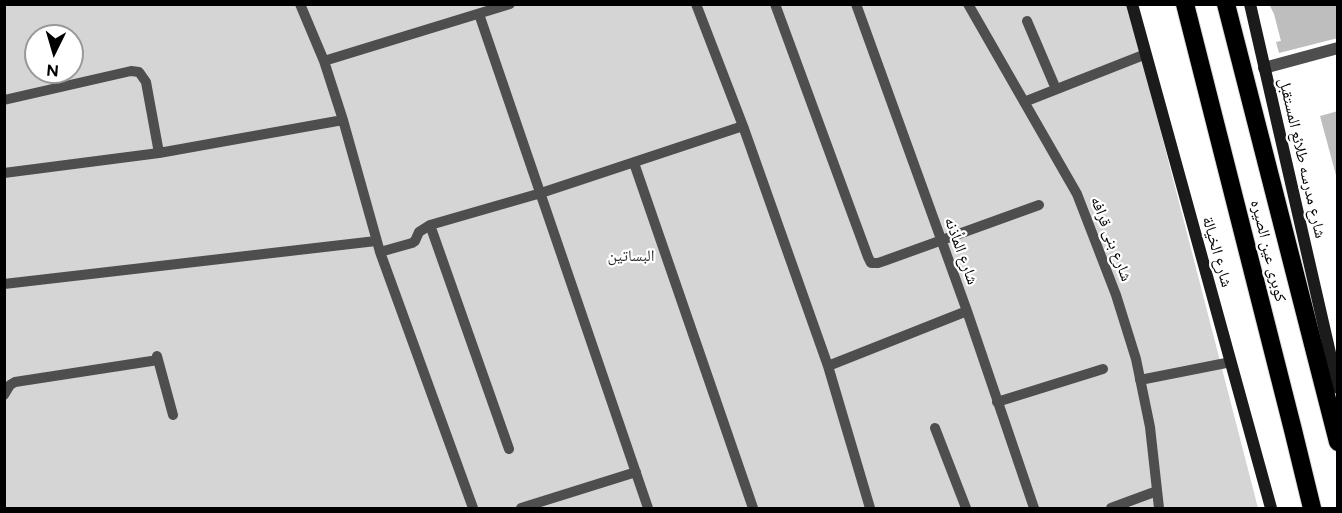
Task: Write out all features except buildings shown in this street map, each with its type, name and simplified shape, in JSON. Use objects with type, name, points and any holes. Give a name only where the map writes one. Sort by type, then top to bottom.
[{"type":"highway","name":"كوبرى عين الصيره","points":[[1185,4],[1312,508]]},
{"type":"highway","name":"كوبرى عين الصيره","points":[[1226,4],[1338,442]]},
{"type":"street","name":"شارع الخيالة","points":[[1132,4],[1271,508]]},
{"type":"street","name":"شارع مدرسه طلائع المستقبل","points":[[1250,4],[1338,388]]},
{"type":"street","points":[[1264,68],[1338,48]]},
{"type":"lane","points":[[300,4],[324,61],[343,120],[376,241],[473,508]]},
{"type":"lane","points":[[324,61],[510,4]]},
{"type":"lane","points":[[696,4],[743,126],[828,366],[870,508]]},
{"type":"lane","points":[[775,4],[869,261],[874,264],[878,263],[1039,205]]},
{"type":"lane","name":"شارع المأذنه","points":[[856,4],[1034,508]]},
{"type":"lane","name":"شارع بنى قرافه","points":[[968,4],[1077,194],[1116,295],[1136,359],[1150,427],[1159,508]]},
{"type":"lane","points":[[479,14],[648,508]]},
{"type":"lane","points":[[1027,21],[1056,89]]},
{"type":"lane","points":[[1024,102],[1146,54]]},
{"type":"lane","points":[[4,100],[131,71],[139,72],[146,82],[159,153]]},
{"type":"lane","points":[[4,173],[159,153],[343,120]]},
{"type":"lane","points":[[380,252],[412,243],[418,232],[430,225],[541,193],[743,126]]},
{"type":"lane","points":[[634,163],[753,508]]},
{"type":"lane","points":[[430,225],[509,449]]},
{"type":"lane","points":[[4,284],[376,241]]},
{"type":"lane","points":[[828,366],[966,311]]},
{"type":"lane","points":[[4,395],[10,385],[15,382],[158,358],[173,415]]},
{"type":"lane","points":[[1140,380],[1231,362]]},
{"type":"lane","points":[[997,402],[1103,369]]},
{"type":"lane","points":[[935,428],[966,508]]},
{"type":"lane","points":[[521,508],[636,472]]},
{"type":"lane","points":[[1111,508],[1157,491]]},
{"type":"green space","name":"البساتين","points":[[4,5],[1128,5],[1258,508],[5,508]]}]
